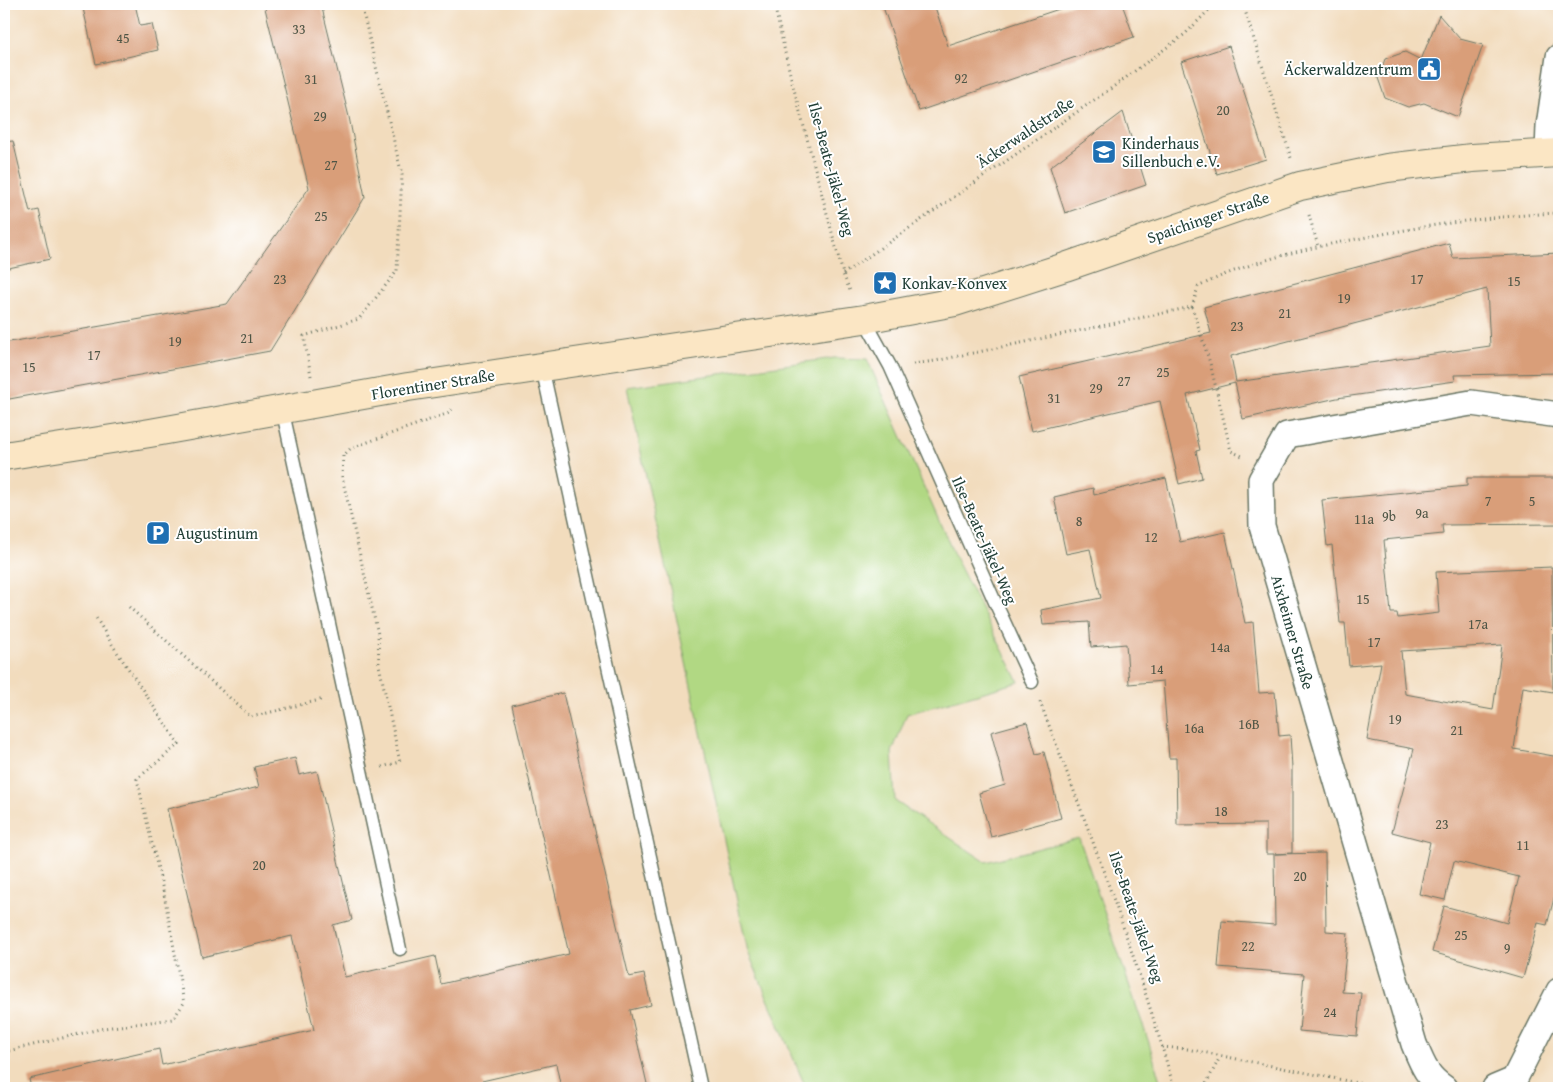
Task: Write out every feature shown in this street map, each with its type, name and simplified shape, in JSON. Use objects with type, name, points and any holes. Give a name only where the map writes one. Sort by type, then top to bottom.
[{"type":"street","points":[[1554,152],[1549,126],[1559,57]]},
{"type":"street","name":"Spaichinger Straße","points":[[864,319],[955,302],[1065,267],[1300,186],[1387,168],[1472,158],[1554,152]]},
{"type":"street","name":"Florentiner Straße","points":[[4,456],[476,377],[864,319]]},
{"type":"street","name":"Aixheimer Straße","points":[[1444,1088],[1432,1081],[1423,1066],[1414,1044],[1262,526],[1260,480],[1287,435],[1471,403],[1559,415]]},
{"type":"street","points":[[1495,1088],[1514,1080],[1559,991]]},
{"type":"lane","name":"Ilse-Beate-Jäkel-Weg","points":[[864,319],[890,366],[1032,682]]},
{"type":"lane","points":[[542,368],[701,1088]]},
{"type":"lane","points":[[282,408],[400,949]]},
{"type":"path","points":[[317,403],[304,336],[359,319],[397,271],[402,175],[361,4]]},
{"type":"path","name":"Ilse-Beate-Jäkel-Weg","points":[[774,4],[791,78],[843,274],[864,319]]},
{"type":"path","name":"Äckerwaldstraße","points":[[843,274],[1113,87],[1185,34],[1215,4]]},
{"type":"path","points":[[1243,4],[1300,186]]},
{"type":"path","points":[[1268,468],[1231,451],[1210,363],[1192,307],[1198,287],[1260,263],[1318,246],[1407,229],[1493,217],[1559,213]]},
{"type":"path","points":[[890,366],[935,362],[1192,307]]},
{"type":"path","points":[[362,773],[400,762],[378,665],[378,634],[342,477],[343,456],[350,448],[368,440],[450,413],[476,377]]},
{"type":"path","points":[[129,607],[252,717],[345,694]]},
{"type":"path","points":[[4,1052],[104,1028],[173,1019],[184,1003],[165,898],[137,779],[179,744],[95,616]]},
{"type":"path","name":"Ilse-Beate-Jäkel-Weg","points":[[1032,682],[1120,913],[1174,1088]]},
{"type":"path","points":[[1162,1047],[1187,1049],[1383,1088]]},
{"type":"path","points":[[1204,1088],[1220,1057]]},
{"type":"green space","points":[[834,358],[867,359],[956,559],[1019,682],[907,714],[892,752],[895,801],[986,862],[1079,838],[1149,1043],[1162,1088],[806,1088],[748,952],[627,387]]},
{"type":"building","points":[[82,4],[135,4],[140,26],[152,24],[158,50],[96,64]]},
{"type":"building","points":[[264,4],[321,4],[349,117],[365,197],[270,351],[4,400],[4,343],[227,304],[309,188]]},
{"type":"building","points":[[882,4],[934,4],[948,46],[1074,4],[1122,4],[1134,37],[919,111]]},
{"type":"building","name":"Äckerwaldzentrum","points":[[1439,15],[1460,39],[1483,45],[1458,117],[1424,103],[1408,107],[1385,98],[1378,78],[1385,59],[1405,52],[1421,60]]},
{"type":"building","points":[[1229,46],[1266,159],[1217,174],[1181,62]]},
{"type":"building","points":[[1123,112],[1146,185],[1065,213],[1050,167]]},
{"type":"building","points":[[13,141],[30,212],[39,210],[50,259],[4,269],[4,142]]},
{"type":"building","points":[[1449,243],[1453,258],[1559,253],[1559,373],[1454,375],[1455,381],[1337,398],[1243,419],[1235,383],[1187,395],[1200,450],[1196,451],[1202,478],[1179,484],[1160,401],[1032,431],[1019,377],[1211,333],[1204,307]],"holes":[[[1487,289],[1490,346],[1236,382],[1231,356]]]},
{"type":"building","points":[[1166,478],[1180,542],[1225,532],[1245,623],[1253,622],[1259,693],[1275,692],[1279,736],[1290,735],[1292,853],[1275,854],[1325,853],[1326,931],[1348,933],[1342,992],[1361,993],[1357,1036],[1299,1031],[1304,974],[1218,967],[1222,921],[1275,925],[1274,854],[1266,854],[1266,824],[1177,825],[1176,758],[1169,758],[1163,681],[1129,684],[1126,644],[1091,647],[1089,622],[1043,625],[1041,610],[1101,598],[1090,549],[1066,554],[1054,497],[1093,488],[1094,495]]},
{"type":"building","points":[[1467,478],[1559,478],[1559,524],[1442,525],[1443,534],[1384,540],[1391,613],[1397,613],[1398,618],[1439,613],[1436,572],[1552,567],[1553,692],[1523,687],[1514,749],[1559,757],[1559,879],[1547,925],[1538,923],[1523,978],[1432,952],[1444,906],[1507,923],[1519,877],[1454,861],[1445,900],[1419,894],[1430,842],[1392,832],[1414,749],[1367,740],[1381,663],[1349,666],[1345,623],[1340,623],[1332,545],[1327,546],[1322,500],[1467,486]],"holes":[[[1502,645],[1493,710],[1405,694],[1401,651]]]},
{"type":"building","points":[[563,693],[629,977],[644,974],[651,1005],[630,1010],[648,1088],[561,1088],[556,1064],[482,1081],[484,1088],[31,1088],[29,1079],[159,1049],[162,1065],[314,1030],[292,936],[202,957],[167,809],[259,787],[254,767],[295,758],[299,775],[317,771],[352,920],[333,925],[345,977],[435,956],[441,984],[569,954],[512,705]]},
{"type":"building","points":[[1027,722],[1036,754],[1044,752],[1061,818],[991,837],[979,793],[1005,785],[991,732]]},
{"type":"place","name":"Äckerwaldzentrum","points":[[1429,69]]},
{"type":"place","name":"Kinderhaus Sillenbuch e.V.","points":[[1104,152]]},
{"type":"place","name":"Konkav-Konvex","points":[[885,283]]},
{"type":"place","name":"Augustinum","points":[[158,533]]}]
